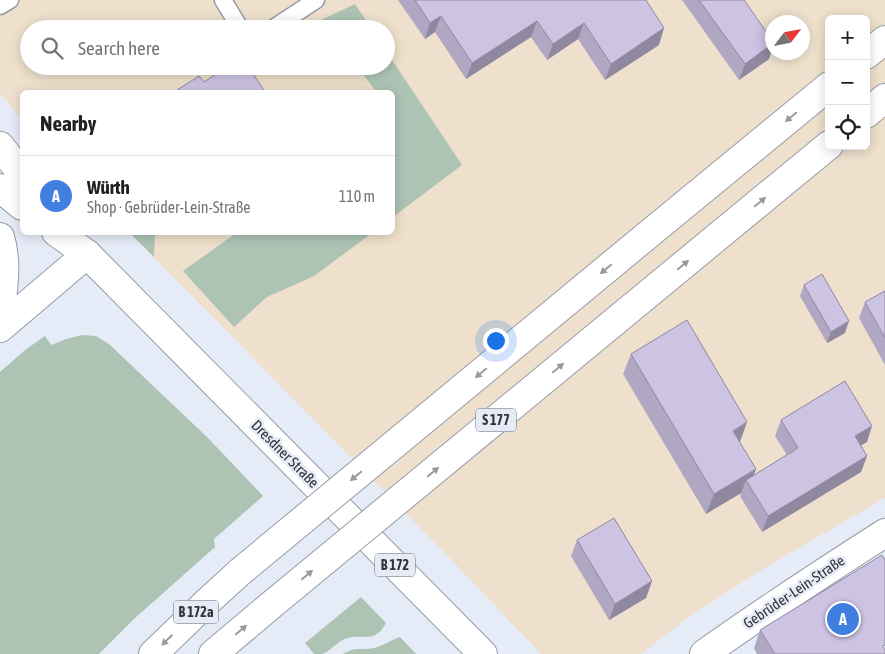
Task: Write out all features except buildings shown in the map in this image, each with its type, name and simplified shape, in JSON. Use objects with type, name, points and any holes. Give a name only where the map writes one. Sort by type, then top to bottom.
[{"type":"main road","points":[[870,52],[885,40]]},
{"type":"main road","name":"B 172a","points":[[153,654],[241,571],[825,89]]},
{"type":"main road","points":[[870,111],[885,98]]},
{"type":"main road","name":"S 177","points":[[270,606],[825,148]]},
{"type":"main road","points":[[0,188],[20,204]]},
{"type":"main road","name":"Dresdner Straße","points":[[60,235],[87,254]]},
{"type":"main road","name":"Dresdner Straße","points":[[72,235],[87,254],[483,654]]},
{"type":"main road","points":[[0,237],[4,254],[4,282],[0,317]]},
{"type":"main road","points":[[0,328],[87,254]]},
{"type":"main road","name":"Gebrüder-Lein-Straße","points":[[704,654],[754,618],[885,533]]},
{"type":"main road","name":"B 172a","points":[[213,654],[270,606]]},
{"type":"lane","points":[[0,6],[10,0]]},
{"type":"lane","points":[[223,0],[235,20]]},
{"type":"lane","points":[[286,20],[316,0]]},
{"type":"shaded area","points":[[0,0],[885,0],[885,498],[766,567],[689,617],[641,654],[541,654],[435,543],[132,235],[395,235],[395,90],[20,90],[20,117],[0,94]]},
{"type":"green space","points":[[355,4],[366,20],[321,20]]},
{"type":"green space","points":[[395,64],[462,165],[395,215],[395,90],[375,90],[364,75],[395,75]]},
{"type":"green space","points":[[132,235],[155,235],[154,257]]},
{"type":"green space","points":[[233,235],[369,235],[314,276],[267,297],[234,327],[183,271]]},
{"type":"green space","points":[[82,335],[96,336],[109,344],[208,438],[263,496],[214,539],[215,547],[134,619],[99,654],[0,654],[0,372],[25,350],[45,336],[51,345]]},
{"type":"green space","points":[[361,597],[386,623],[382,630],[372,636],[344,639],[325,653],[314,654],[305,643]]},
{"type":"green space","points":[[400,637],[416,654],[343,654],[355,649],[374,648]]},
{"type":"place","name":"Würth","points":[[843,619]]}]
